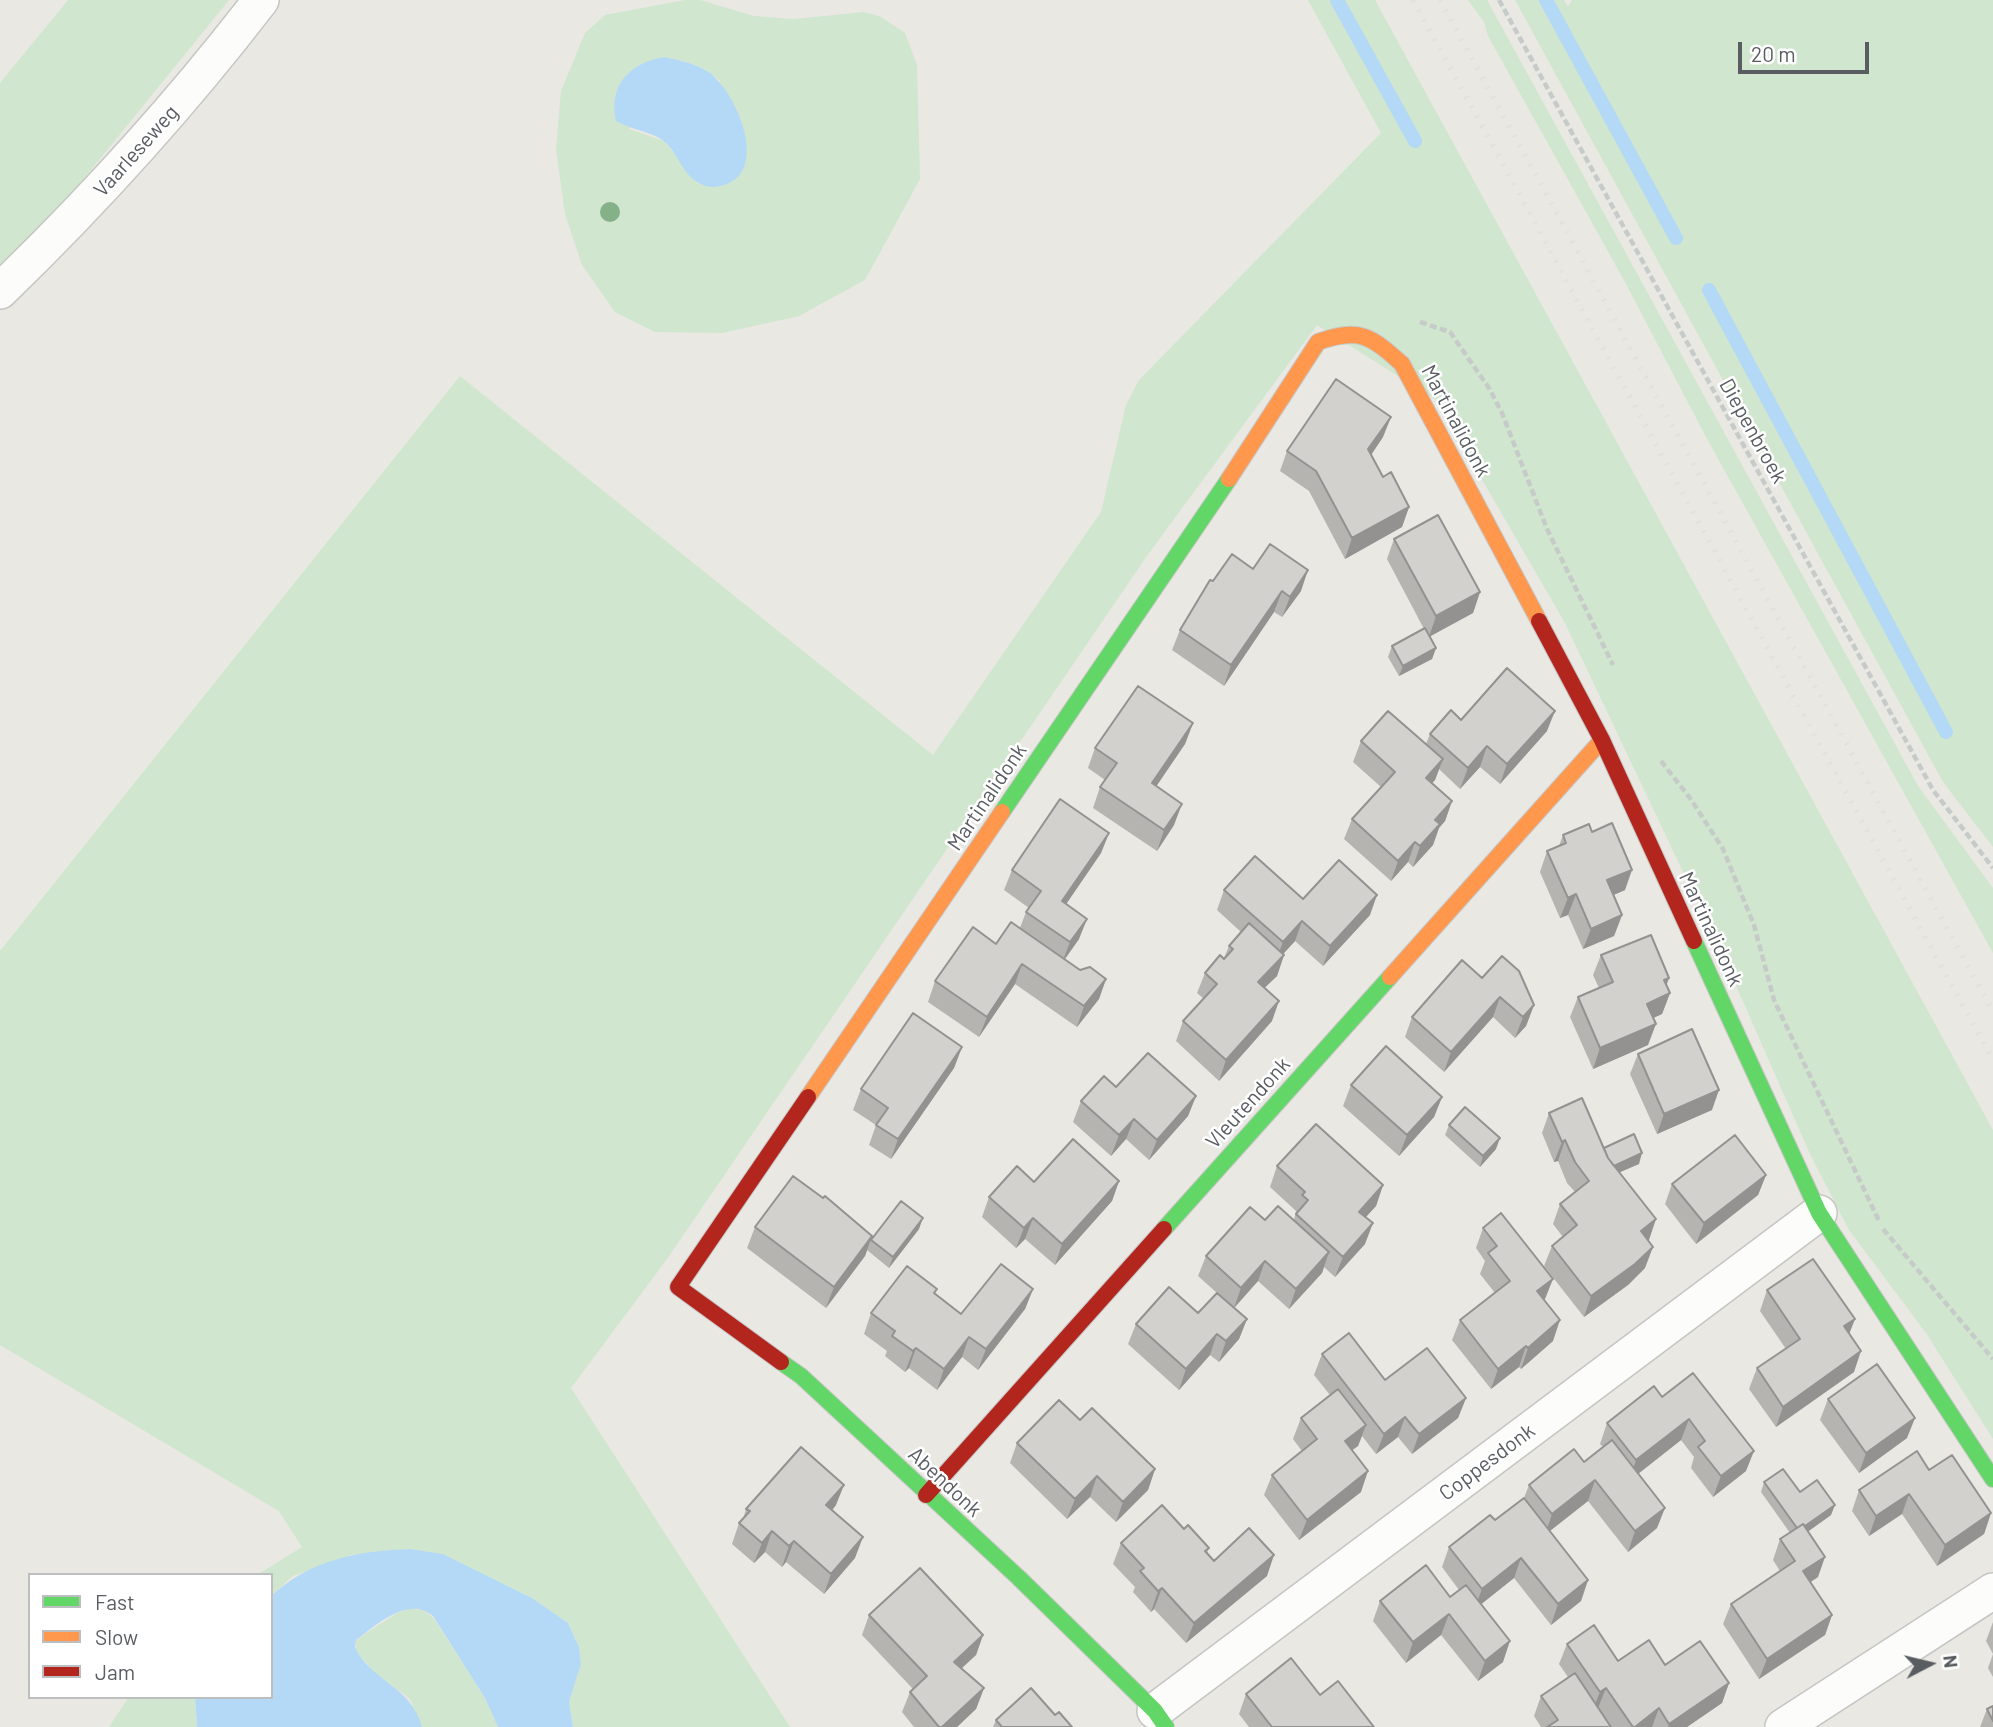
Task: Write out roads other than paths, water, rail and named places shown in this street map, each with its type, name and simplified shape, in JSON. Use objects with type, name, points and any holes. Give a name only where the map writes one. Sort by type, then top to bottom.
[{"type":"street","name":"Vaarleseweg","points":[[0,291],[79,215],[161,124],[197,83],[261,0]]},
{"type":"street","name":"Martinalidonk","points":[[678,1287],[1222,489],[1318,342],[1344,332],[1374,338],[1402,364],[1602,740],[1819,1213],[1993,1479]]},
{"type":"street","name":"Vleutendonk","points":[[926,1494],[1602,740]]},
{"type":"street","name":"Coppesdonk","points":[[1161,1719],[1819,1213]]},
{"type":"street","name":"Abendonk","points":[[678,1287],[801,1376],[1019,1578],[1161,1719]]},
{"type":"street","points":[[1783,1727],[1993,1591]]},
{"type":"water","points":[[664,57],[705,70],[727,92],[736,109],[747,146],[745,163],[738,177],[724,185],[711,187],[699,183],[689,175],[665,142],[654,135],[616,121],[615,97],[624,78],[641,64]]},
{"type":"water","points":[[411,1549],[443,1554],[532,1598],[568,1623],[579,1647],[581,1664],[569,1702],[573,1727],[498,1727],[485,1698],[433,1616],[424,1610],[414,1609],[403,1610],[383,1620],[356,1640],[355,1647],[362,1659],[409,1702],[422,1727],[197,1727],[195,1699],[273,1699],[273,1594],[319,1565],[372,1552]]},
{"type":"waterway","points":[[1337,0],[1415,141]]},
{"type":"waterway","points":[[1546,0],[1676,238]]},
{"type":"waterway","points":[[1709,290],[1946,732]]},
{"type":"railway","points":[[1413,0],[1993,1061]]},
{"type":"railway","points":[[1440,0],[1993,1012]]}]
